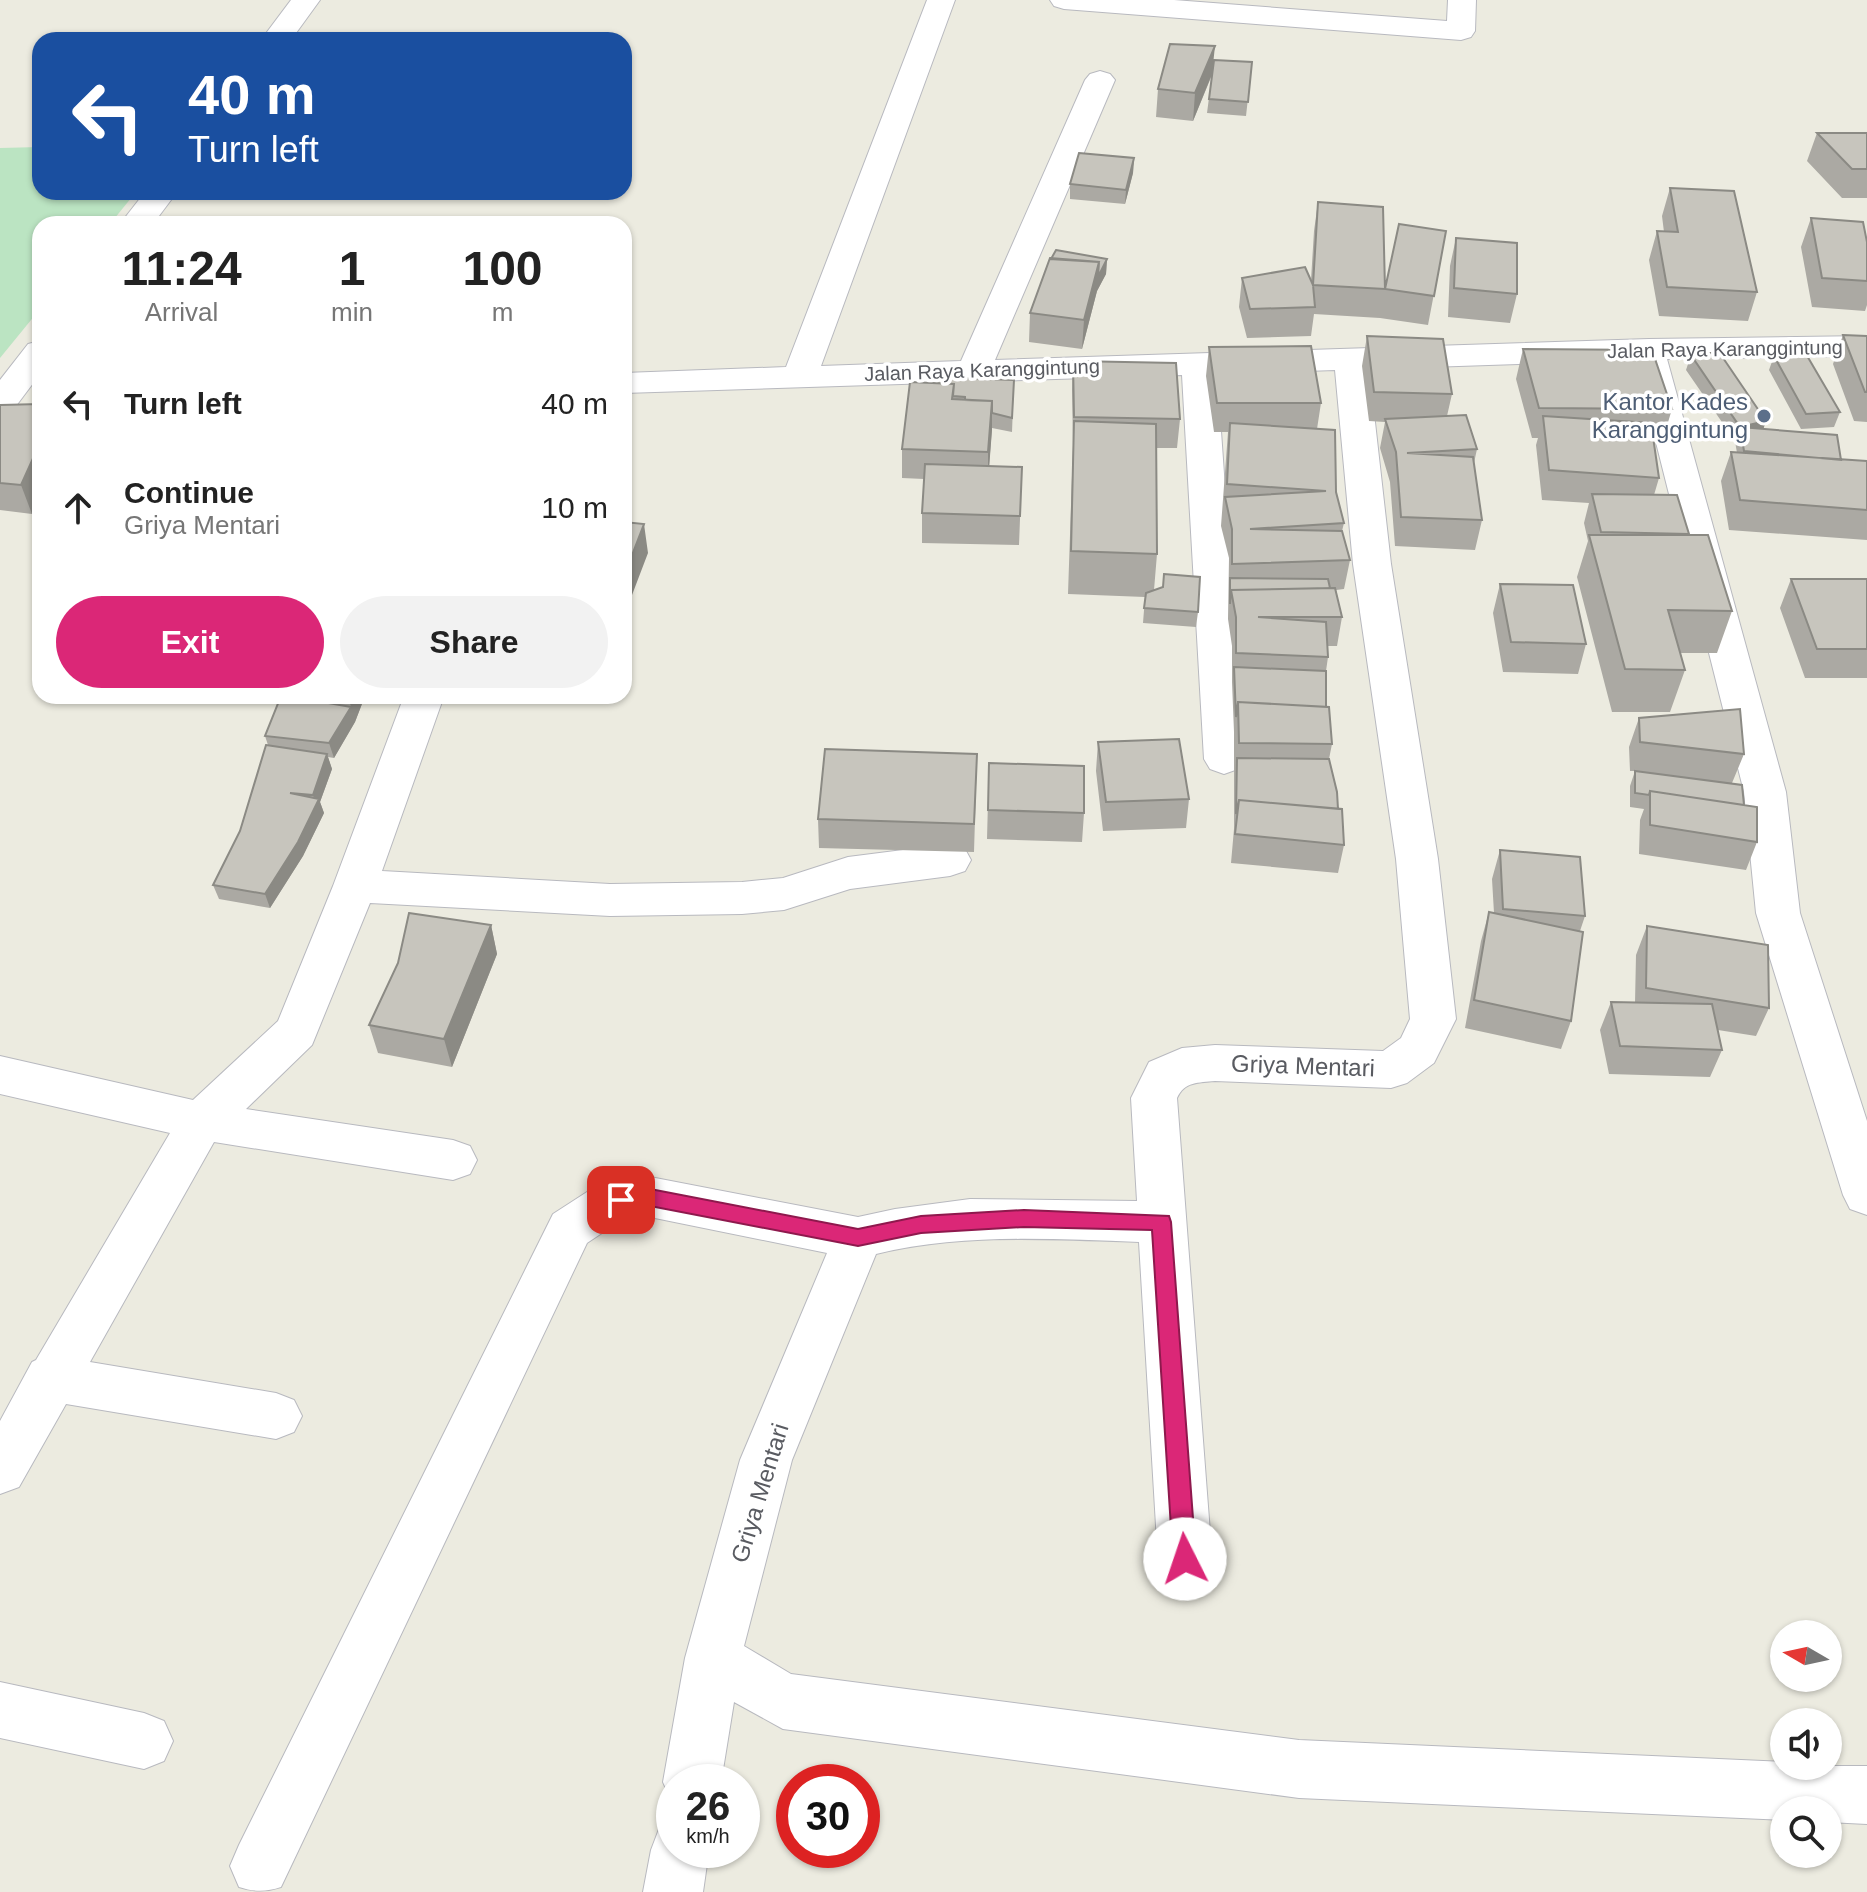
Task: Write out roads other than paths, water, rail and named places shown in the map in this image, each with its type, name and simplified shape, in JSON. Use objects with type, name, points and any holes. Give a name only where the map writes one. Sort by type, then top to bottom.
[{"type":"street","points":[[282,32],[306,0]]},
{"type":"street","points":[[800,377],[941,0]]},
{"type":"street","points":[[1064,0],[1461,31],[1462,0]]},
{"type":"street","points":[[974,370],[1100,80]]},
{"type":"street","points":[[142,216],[155,200]]},
{"type":"street","name":"Jalan Raya Karanggintung","points":[[632,383],[1649,349],[1867,346]]},
{"type":"street","points":[[1649,349],[1765,792],[1778,913],[1867,1195]]},
{"type":"street","name":"Griya Mentari","points":[[1185,1559],[1154,1098],[1165,1075],[1182,1066],[1215,1063],[1391,1070],[1418,1050],[1433,1019],[1413,831],[1372,564],[1351,360]]},
{"type":"street","points":[[0,402],[32,361]]},
{"type":"street","points":[[1199,363],[1224,759]]},
{"type":"street","points":[[0,402],[32,401]]},
{"type":"street","points":[[0,1470],[50,1378],[202,1121],[296,1032],[355,886],[421,704]]},
{"type":"street","points":[[355,886],[610,900],[742,898],[784,894],[848,873],[950,860]]},
{"type":"street","points":[[0,1075],[202,1121],[453,1160]]},
{"type":"street","points":[[260,1866],[570,1229],[604,1206],[645,1196],[858,1238],[921,1225],[1024,1218],[1161,1222]]},
{"type":"street","name":"Griya Mentari","points":[[695,1764],[713,1658],[766,1460],[858,1238]]},
{"type":"street","points":[[50,1378],[276,1416]]},
{"type":"street","points":[[713,1658],[783,1701],[1299,1769],[1867,1795]]},
{"type":"street","points":[[0,1710],[144,1741]]},
{"type":"street","points":[[673,1892],[677,1868]]},
{"type":"place","name":"Kantor Kades Karanggintung","points":[[1764,416]]}]
